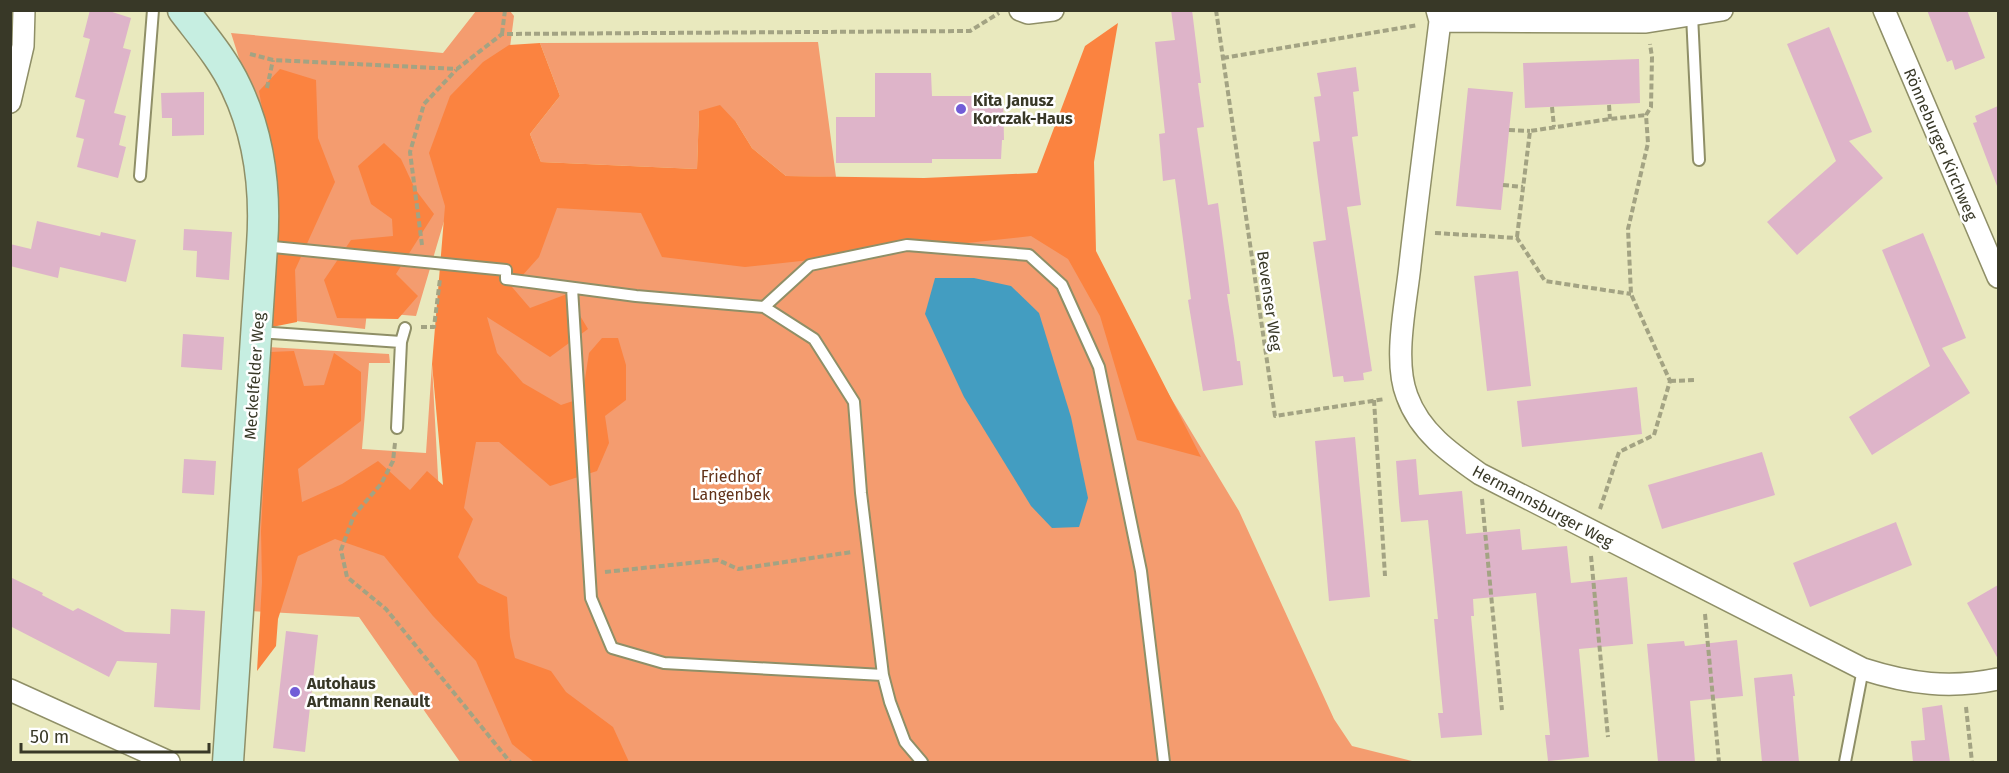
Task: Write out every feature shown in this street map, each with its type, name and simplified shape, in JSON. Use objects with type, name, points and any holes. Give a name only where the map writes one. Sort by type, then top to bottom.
[{"type":"main road","name":"Meckelfelder Weg","points":[[183,10],[236,87],[246,111],[257,151],[264,203],[228,762]]},
{"type":"street","points":[[10,102],[23,46],[24,10]]},
{"type":"street","points":[[1020,10],[1028,13],[1053,10]]},
{"type":"street","points":[[1439,16],[1646,22],[1722,10]]},
{"type":"street","name":"Rönneburger Kirchweg","points":[[1884,10],[1998,277]]},
{"type":"street","name":"Hermannsburger Weg","points":[[1439,16],[1401,349],[1402,376],[1406,396],[1413,411],[1434,439],[1480,474],[1863,669],[1896,680],[1915,683],[1963,685],[1998,679]]},
{"type":"street","points":[[10,690],[169,762]]},
{"type":"lane","points":[[140,176],[153,10]]},
{"type":"lane","points":[[1692,15],[1699,160]]},
{"type":"lane","points":[[764,307],[810,266],[907,245],[1029,255],[1062,285],[1099,367],[1141,571],[1164,762]]},
{"type":"lane","points":[[262,246],[506,270],[506,279],[636,296],[764,307],[814,339],[854,402],[861,494],[882,675],[905,742],[922,762]]},
{"type":"lane","points":[[572,288],[591,598],[612,648],[664,663],[882,675]]},
{"type":"lane","points":[[396,428],[401,342],[405,328]]},
{"type":"lane","points":[[257,332],[401,342]]},
{"type":"lane","points":[[1845,762],[1863,669]]},
{"type":"path","points":[[502,34],[505,10]]},
{"type":"path","points":[[422,263],[423,251],[410,152],[424,104],[457,69],[502,34],[970,31],[1002,10]]},
{"type":"path","name":"Bevenser Weg","points":[[1216,10],[1275,416],[1406,396]]},
{"type":"path","points":[[1223,58],[1439,16]]},
{"type":"path","points":[[1608,737],[1590,532],[1619,453],[1654,435],[1670,381],[1631,294],[1628,229],[1648,143],[1646,115],[1650,107],[1652,57],[1646,22]]},
{"type":"path","points":[[211,48],[243,52],[273,60],[457,69]]},
{"type":"path","points":[[1609,105],[1610,119]]},
{"type":"path","points":[[1552,107],[1554,127]]},
{"type":"path","points":[[1509,130],[1530,132],[1646,115]]},
{"type":"path","points":[[1530,132],[1516,238],[1545,281],[1631,294]]},
{"type":"path","points":[[1503,185],[1523,187]]},
{"type":"path","points":[[1414,232],[1516,238]]},
{"type":"path","points":[[434,327],[442,265]]},
{"type":"path","points":[[1670,381],[1695,380]]},
{"type":"path","points":[[1374,400],[1385,576]]},
{"type":"path","points":[[396,428],[393,461],[381,484],[354,515],[341,550],[347,578],[386,609],[510,762]]},
{"type":"path","points":[[1480,474],[1502,710]]},
{"type":"path","points":[[590,574],[718,560],[738,568],[868,550]]},
{"type":"path","points":[[1708,591],[1704,620],[1719,762]]},
{"type":"path","points":[[1963,685],[1972,762]]},
{"type":"green space","name":"Friedhof Langenbek","points":[[476,11],[510,11],[514,16],[509,55],[456,181],[1060,214],[1239,511],[1334,719],[1352,746],[1416,762],[460,762],[359,617],[251,611],[267,347],[389,354],[390,363],[369,363],[362,449],[426,453],[432,364],[444,590],[455,184],[416,316],[367,312],[365,329],[270,318],[251,96],[231,33],[443,53]]},
{"type":"green space","points":[[818,42],[836,177],[786,176],[752,148],[736,122],[699,112],[697,169],[541,162],[530,134],[560,96],[540,43]]},
{"type":"shaded area","points":[[1118,23],[1094,162],[1096,251],[1201,457],[1137,440],[1100,316],[1068,259],[1031,236],[745,267],[662,257],[641,213],[557,208],[539,257],[512,287],[530,308],[567,294],[588,329],[550,357],[487,317],[497,353],[523,383],[561,405],[582,398],[589,353],[602,338],[618,338],[626,365],[626,400],[605,416],[609,443],[597,471],[550,486],[499,442],[476,442],[464,508],[473,519],[458,557],[478,583],[507,597],[510,637],[515,658],[551,671],[566,692],[613,727],[629,762],[534,762],[512,744],[476,661],[433,616],[384,556],[335,539],[298,556],[278,619],[276,646],[257,671],[270,352],[294,351],[304,386],[324,385],[334,353],[361,372],[361,421],[298,469],[302,502],[342,484],[378,461],[410,490],[427,471],[443,485],[432,364],[445,206],[429,153],[450,96],[483,62],[509,45],[540,43],[560,96],[530,134],[541,162],[697,169],[699,111],[720,105],[736,122],[752,148],[786,176],[924,178],[1037,173],[1085,46]]},
{"type":"shaded area","points":[[280,69],[316,80],[318,138],[335,182],[295,270],[297,322],[267,328],[268,141],[259,91]]},
{"type":"shaded area","points":[[384,143],[401,159],[415,189],[434,214],[396,274],[418,296],[398,319],[337,318],[324,280],[351,240],[393,236],[392,219],[371,204],[358,166]]},
{"type":"water","points":[[935,278],[974,278],[1011,286],[1039,313],[1071,417],[1088,498],[1079,527],[1052,528],[1031,506],[964,397],[925,314]]},
{"type":"building","points":[[90,10],[106,10],[131,18],[123,48],[131,50],[114,113],[126,116],[119,145],[126,147],[118,178],[77,167],[84,139],[76,137],[85,100],[75,97],[90,39],[83,37]]},
{"type":"building","points":[[1171,10],[1192,10],[1204,127],[1197,128],[1208,205],[1218,203],[1230,294],[1227,294],[1243,385],[1203,391],[1188,300],[1191,299],[1175,179],[1163,181],[1159,134],[1165,133],[1155,42],[1175,40]]},
{"type":"building","points":[[1927,10],[1967,10],[1985,58],[1955,70],[1952,60],[1947,62]]},
{"type":"building","points":[[1829,27],[1872,132],[1849,141],[1883,178],[1797,255],[1767,222],[1836,161],[1787,44]]},
{"type":"building","points":[[1639,59],[1640,103],[1525,108],[1523,63]]},
{"type":"building","points":[[1356,67],[1359,91],[1353,92],[1358,136],[1352,137],[1361,205],[1347,207],[1372,371],[1363,373],[1364,380],[1344,382],[1343,376],[1333,377],[1313,242],[1326,240],[1313,142],[1320,141],[1314,97],[1321,96],[1317,73]]},
{"type":"building","points":[[875,73],[931,73],[932,96],[1003,96],[1004,140],[1002,140],[1001,159],[932,159],[932,163],[836,163],[836,117],[875,117]]},
{"type":"building","points":[[1468,88],[1513,92],[1501,210],[1456,206]]},
{"type":"building","points":[[204,92],[204,135],[172,136],[172,118],[162,118],[161,93]]},
{"type":"building","points":[[1998,106],[1997,186],[1973,123],[1977,122],[1975,116]]},
{"type":"building","points":[[37,221],[100,236],[101,232],[136,240],[126,282],[60,267],[58,278],[10,266],[10,244],[31,249]]},
{"type":"building","points":[[184,229],[232,232],[229,280],[196,277],[197,251],[183,250]]},
{"type":"building","points":[[1923,233],[1966,338],[1942,348],[1970,393],[1872,455],[1849,417],[1930,366],[1882,250]]},
{"type":"building","points":[[1518,271],[1531,386],[1487,391],[1474,276]]},
{"type":"building","points":[[183,334],[224,337],[222,370],[181,367]]},
{"type":"building","points":[[1637,387],[1642,434],[1522,447],[1517,401]]},
{"type":"building","points":[[1355,437],[1370,597],[1329,601],[1315,441]]},
{"type":"building","points":[[1762,452],[1775,495],[1662,529],[1648,485]]},
{"type":"building","points":[[184,459],[216,461],[214,495],[182,493]]},
{"type":"building","points":[[1416,459],[1419,495],[1462,491],[1466,534],[1520,529],[1522,550],[1567,546],[1571,583],[1627,577],[1633,644],[1579,649],[1589,757],[1548,761],[1545,735],[1550,735],[1536,593],[1473,599],[1474,616],[1471,616],[1482,735],[1441,738],[1438,713],[1443,713],[1434,619],[1438,619],[1428,520],[1401,522],[1399,502],[1396,461]]},
{"type":"building","points":[[1896,522],[1912,565],[1810,607],[1793,563]]},
{"type":"building","points":[[10,577],[73,611],[78,608],[125,632],[170,634],[171,609],[205,611],[200,710],[154,707],[157,663],[117,661],[109,677],[10,626]]},
{"type":"building","points":[[1998,585],[1998,659],[1967,603]]},
{"type":"building","name":"Autohaus Artmann Renault","points":[[286,631],[318,635],[305,752],[273,748]]},
{"type":"building","points":[[1737,640],[1743,696],[1690,701],[1695,762],[1658,762],[1647,644],[1684,641],[1685,646]]},
{"type":"building","points":[[1792,674],[1799,762],[1762,762],[1754,678]]},
{"type":"building","points":[[1942,705],[1950,762],[1913,762],[1911,741],[1925,740],[1922,708]]},
{"type":"place","name":"Kita Janusz Korczak-Haus","points":[[961,109]]},
{"type":"place","name":"Autohaus Artmann Renault","points":[[295,692]]}]
